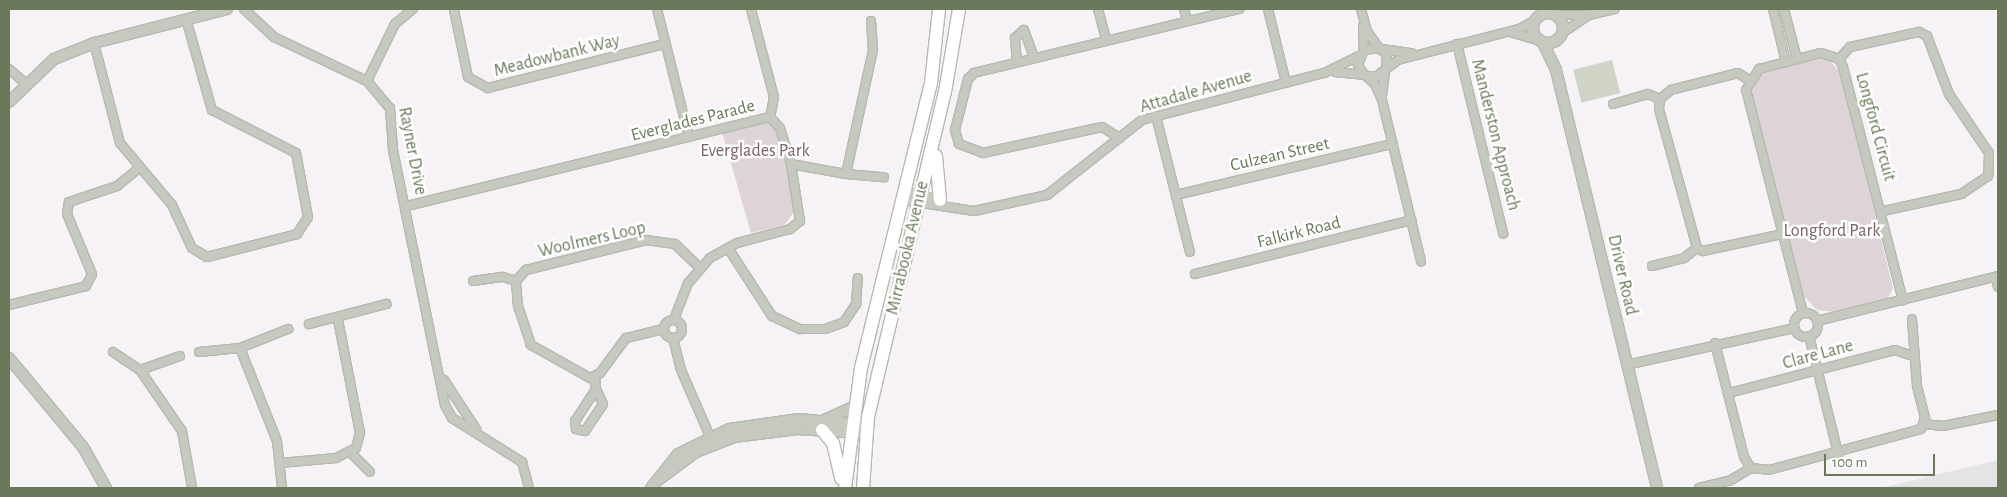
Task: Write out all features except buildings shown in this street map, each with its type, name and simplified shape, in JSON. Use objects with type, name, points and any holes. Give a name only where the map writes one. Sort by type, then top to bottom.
[{"type":"main road","name":"Mirrabooka Avenue","points":[[844,488],[855,406],[903,195],[931,83],[940,9]]},
{"type":"main road","name":"Mirrabooka Avenue","points":[[863,488],[866,430],[937,124],[959,9]]},
{"type":"main road","points":[[937,124],[935,174],[940,200]]},
{"type":"main road","points":[[821,426],[833,443],[844,488]]},
{"type":"street","points":[[9,102],[25,83],[54,59],[94,43],[187,22],[227,9]]},
{"type":"street","name":"Rayner Drive","points":[[244,9],[274,37],[367,81],[390,108],[393,150],[408,206],[442,376],[445,405],[452,418],[522,462],[529,488]]},
{"type":"street","points":[[367,81],[395,24],[413,9]]},
{"type":"street","name":"Meadowbank Way","points":[[453,9],[468,77],[488,88],[665,44]]},
{"type":"street","points":[[657,9],[689,137]]},
{"type":"street","points":[[751,9],[774,97],[770,117]]},
{"type":"street","points":[[1098,9],[1106,39]]},
{"type":"street","points":[[1184,9],[1187,20]]},
{"type":"street","points":[[1120,138],[1102,127],[988,153],[958,144],[955,130],[968,79],[1017,62],[1106,39],[1239,9]]},
{"type":"street","points":[[1268,9],[1286,83]]},
{"type":"street","points":[[1366,76],[1386,70],[1419,54],[1503,32],[1536,16],[1552,12],[1590,15],[1614,9]]},
{"type":"street","points":[[1773,9],[1786,62]]},
{"type":"street","points":[[1784,9],[1797,59]]},
{"type":"street","points":[[1552,12],[1561,35]]},
{"type":"street","points":[[1362,13],[1380,48],[1387,55],[1382,100],[1421,261]]},
{"type":"street","points":[[1362,13],[1359,69],[1382,100]]},
{"type":"street","points":[[1503,32],[1540,41],[1561,35],[1590,15]]},
{"type":"street","name":"Driver Road","points":[[1536,16],[1540,41],[1556,70],[1657,488]]},
{"type":"street","points":[[94,43],[120,143],[138,169],[172,205],[200,256],[297,234],[305,228],[308,217],[296,152],[212,110],[187,22]]},
{"type":"street","points":[[846,174],[873,50],[871,22]]},
{"type":"street","points":[[1017,62],[1015,38],[1024,30],[1034,58]]},
{"type":"street","points":[[1839,59],[1850,47],[1918,32],[1927,36],[1950,94],[1989,153],[1988,176],[1961,194],[1883,211]]},
{"type":"street","name":"Driver Road","points":[[1556,70],[1561,35]]},
{"type":"street","name":"Manderston Approach","points":[[1457,44],[1503,233]]},
{"type":"street","points":[[1361,53],[1380,48],[1419,54]]},
{"type":"street","name":"Longford Circuit","points":[[1749,80],[1759,69],[1821,52],[1839,59],[1883,211],[1904,300]]},
{"type":"street","name":"Attadale Avenue","points":[[903,195],[974,211],[1053,193],[1142,120],[1324,73],[1361,53]]},
{"type":"street","points":[[9,69],[25,83]]},
{"type":"street","name":"Attadale Avenue","points":[[1324,73],[1366,76]]},
{"type":"street","points":[[1626,365],[1715,343],[1794,328],[1803,313],[1746,90],[1749,80],[1738,73],[1671,90],[1660,99]]},
{"type":"street","points":[[1613,104],[1648,94],[1660,99]]},
{"type":"street","points":[[1660,99],[1661,118],[1697,248],[1703,251],[1783,234]]},
{"type":"street","points":[[1156,116],[1190,252]]},
{"type":"street","name":"Everglades Parade","points":[[408,206],[770,117],[780,128],[791,164],[800,221],[790,229],[728,248],[699,268],[683,292],[674,319]]},
{"type":"street","name":"Culzean Street","points":[[1176,195],[1392,144]]},
{"type":"street","points":[[791,164],[846,174],[884,177]]},
{"type":"street","points":[[9,305],[86,286],[92,274],[67,214],[69,202],[117,186],[138,169]]},
{"type":"street","name":"Attadale Avenue","points":[[919,200],[940,200],[952,207]]},
{"type":"street","name":"Falkirk Road","points":[[1195,274],[1411,220]]},
{"type":"street","name":"Woolmers Loop","points":[[516,281],[526,270],[646,240],[675,244],[699,268]]},
{"type":"street","points":[[728,248],[772,316],[800,329],[825,329],[844,322],[856,304],[858,278]]},
{"type":"street","points":[[1652,266],[1684,258],[1697,248]]},
{"type":"street","points":[[473,281],[503,277],[516,281],[518,306],[531,345],[561,365],[595,376]]},
{"type":"street","points":[[1803,313],[1817,321],[1997,277],[1998,287]]},
{"type":"street","points":[[309,324],[338,320],[386,304]]},
{"type":"street","points":[[596,389],[575,421],[576,429],[584,431],[603,404],[596,389],[595,376],[622,341],[640,332],[663,329],[674,319],[682,327],[673,338]]},
{"type":"street","points":[[1912,319],[1914,357],[1924,424]]},
{"type":"street","points":[[280,463],[336,458],[350,452],[360,433],[338,320]]},
{"type":"street","points":[[1817,321],[1809,336],[1838,453]]},
{"type":"street","points":[[1794,328],[1801,336],[1809,336]]},
{"type":"street","points":[[199,352],[240,348],[288,329]]},
{"type":"street","points":[[663,329],[673,338],[681,370],[712,440]]},
{"type":"street","points":[[1715,343],[1744,457],[1751,468]]},
{"type":"street","points":[[240,348],[268,413],[280,463],[282,488]]},
{"type":"street","name":"Clare Lane","points":[[1729,393],[1895,350],[1914,357]]},
{"type":"street","points":[[113,352],[140,370],[182,431],[192,488]]},
{"type":"street","points":[[140,370],[180,356]]},
{"type":"street","points":[[9,358],[83,447],[106,488]]},
{"type":"street","name":"Rayner Drive","points":[[442,376],[484,438]]},
{"type":"street","points":[[821,426],[855,406]]},
{"type":"street","points":[[1924,424],[1944,426],[1998,415]]},
{"type":"street","points":[[1699,488],[1731,480],[1751,468],[1768,470],[1915,433],[1924,424]]},
{"type":"street","points":[[654,484],[712,440],[821,426],[866,430]]},
{"type":"street","points":[[350,452],[370,472]]},
{"type":"shaded area","points":[[1612,60],[1620,93],[1581,103],[1573,70]]},
{"type":"shaded area","points":[[1998,460],[1998,488],[1881,488]]},
{"type":"green space","name":"Longford Park","points":[[1818,58],[1829,60],[1840,72],[1893,288],[1887,300],[1835,312],[1817,310],[1801,293],[1751,93],[1763,72]]},
{"type":"green space","name":"Everglades Park","points":[[767,120],[777,130],[797,208],[784,225],[751,233],[722,132]]}]
